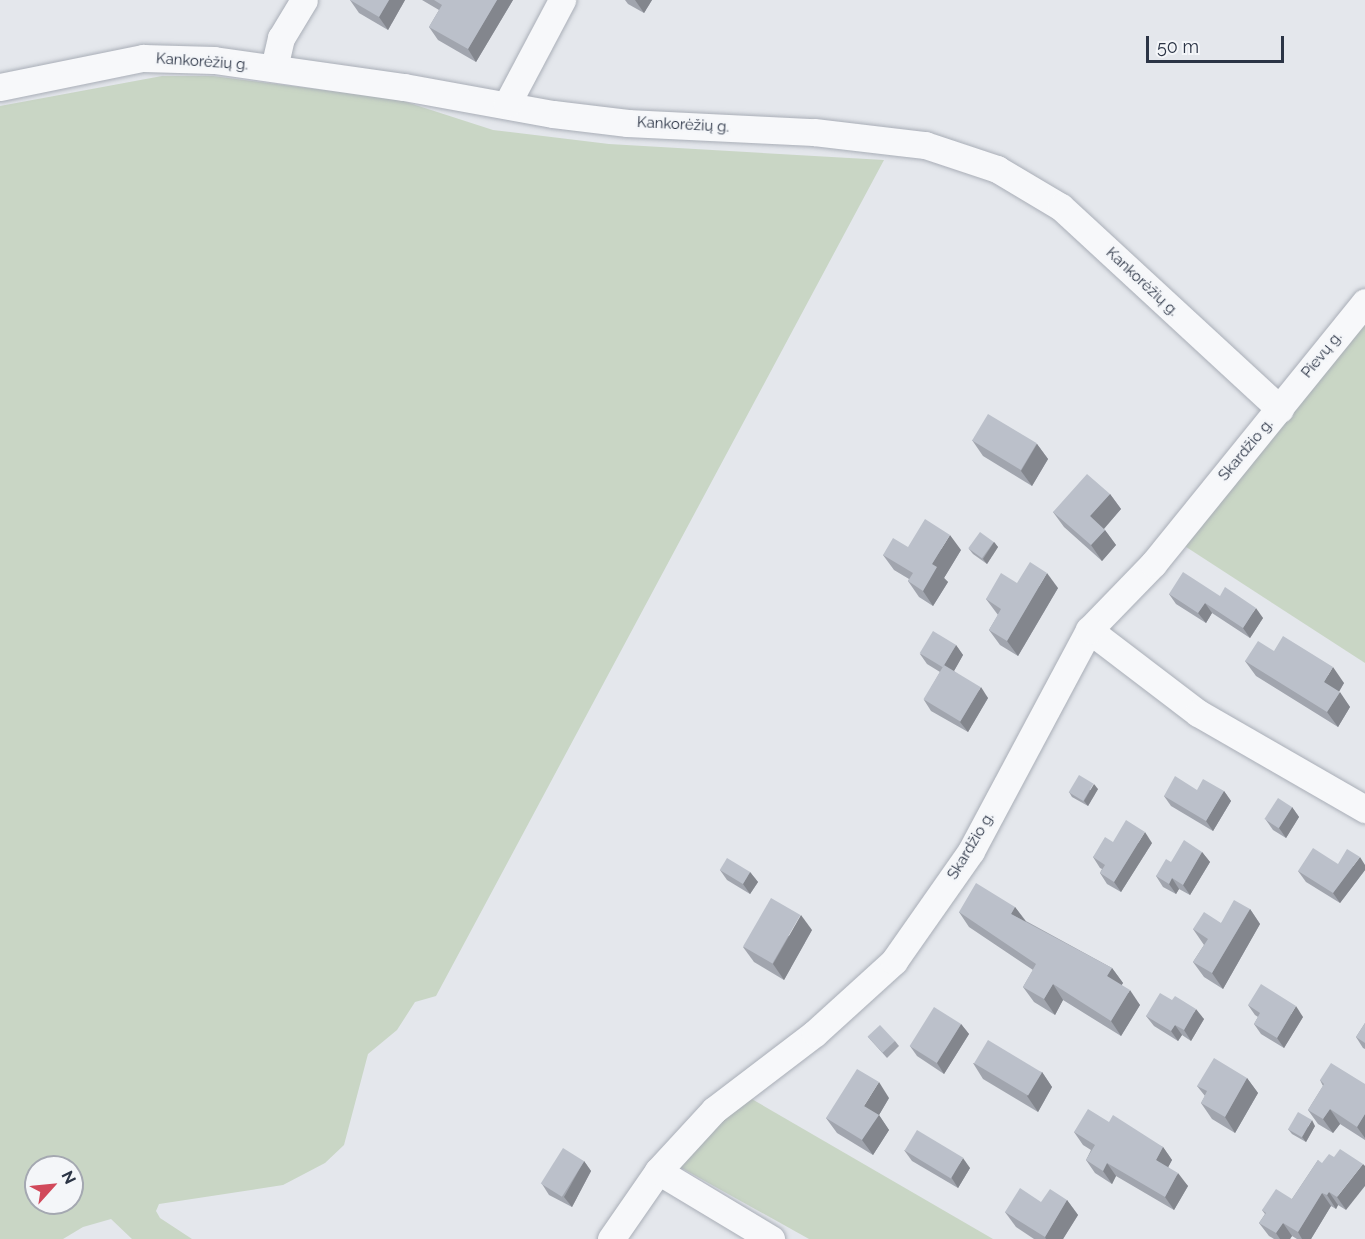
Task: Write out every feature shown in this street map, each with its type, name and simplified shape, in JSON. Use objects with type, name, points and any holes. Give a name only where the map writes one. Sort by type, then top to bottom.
[{"type":"street","points":[[274,68],[281,38],[304,0]]},
{"type":"street","points":[[507,104],[562,0]]},
{"type":"street","name":"Kankorėžių g.","points":[[0,87],[143,58],[214,60],[627,123],[814,132],[925,145],[996,169],[1060,207],[1280,409]]},
{"type":"street","name":"Pievų g.","points":[[1280,409],[1365,302]]},
{"type":"street","name":"Skardžio g.","points":[[611,1239],[658,1171],[714,1110],[815,1033],[894,962],[971,851],[1089,630],[1153,564],[1280,409]]},
{"type":"street","points":[[1089,630],[1198,713],[1365,809]]},
{"type":"street","points":[[658,1171],[771,1239]]},
{"type":"green space","points":[[162,76],[213,76],[397,99],[493,130],[609,144],[884,160],[436,996],[415,1002],[397,1030],[368,1054],[344,1145],[325,1163],[283,1185],[159,1204],[156,1211],[160,1218],[192,1239],[132,1239],[111,1219],[83,1227],[63,1239],[0,1239],[0,106]]},
{"type":"green space","points":[[1365,312],[1365,663],[1180,543]]},
{"type":"green space","points":[[750,1098],[993,1239],[809,1239],[676,1165],[713,1126]]},
{"type":"building","points":[[350,0],[389,0],[379,17]]},
{"type":"building","points":[[434,0],[497,0],[468,49],[429,27],[442,5]]},
{"type":"building","points":[[988,414],[1037,443],[1021,470],[972,441]]},
{"type":"building","points":[[1087,474],[1110,494],[1090,516],[1105,530],[1091,545],[1053,512]]},
{"type":"building","points":[[925,519],[950,535],[932,564],[937,567],[923,591],[908,581],[913,573],[883,555],[893,538],[908,547]]},
{"type":"building","points":[[980,532],[994,542],[982,558],[968,548]]},
{"type":"building","points":[[1030,562],[1047,573],[1007,641],[989,630],[1001,609],[986,599],[1001,573],[1017,583]]},
{"type":"building","points":[[1183,572],[1220,596],[1225,587],[1256,608],[1243,628],[1205,603],[1198,613],[1169,594]]},
{"type":"building","points":[[933,631],[956,645],[943,667],[920,653]]},
{"type":"building","points":[[1283,636],[1333,667],[1324,682],[1340,692],[1327,712],[1245,661],[1258,641],[1274,651]]},
{"type":"building","points":[[944,665],[981,687],[960,721],[923,699]]},
{"type":"building","points":[[1079,775],[1094,784],[1083,801],[1069,792]]},
{"type":"building","points":[[1175,776],[1197,790],[1203,779],[1224,791],[1206,821],[1164,796]]},
{"type":"building","points":[[1278,798],[1292,807],[1279,828],[1264,819]]},
{"type":"building","points":[[1126,820],[1145,832],[1114,882],[1100,873],[1105,865],[1093,857],[1105,837],[1113,842]]},
{"type":"building","points":[[1184,840],[1202,852],[1183,885],[1172,878],[1169,884],[1156,876],[1166,859],[1171,862]]},
{"type":"building","points":[[1313,848],[1338,864],[1347,849],[1360,857],[1333,893],[1298,871]]},
{"type":"building","points":[[727,858],[750,872],[743,884],[720,870]]},
{"type":"building","points":[[976,883],[1015,907],[1011,914],[1112,968],[1107,976],[1130,990],[1111,1021],[1053,984],[1044,999],[1023,987],[1036,964],[959,912]]},
{"type":"building","points":[[771,898],[800,915],[772,963],[743,946]]},
{"type":"building","points":[[1234,900],[1250,909],[1212,973],[1193,962],[1208,939],[1193,929],[1204,912],[1221,923]]},
{"type":"building","points":[[1261,984],[1296,1006],[1277,1038],[1254,1024],[1260,1013],[1248,1005]]},
{"type":"building","points":[[1160,993],[1172,1000],[1175,996],[1196,1009],[1184,1030],[1175,1025],[1171,1031],[1146,1016]]},
{"type":"building","points":[[934,1007],[961,1024],[937,1063],[910,1046]]},
{"type":"building","points":[[1365,1023],[1365,1043],[1356,1037]]},
{"type":"building","points":[[880,1025],[895,1041],[883,1053],[868,1037]]},
{"type":"building","points":[[988,1040],[1042,1072],[1028,1096],[974,1063]]},
{"type":"building","points":[[1214,1058],[1247,1078],[1225,1117],[1201,1103],[1207,1091],[1197,1086]]},
{"type":"building","points":[[1331,1063],[1365,1084],[1365,1114],[1357,1127],[1330,1109],[1323,1119],[1308,1110],[1324,1084],[1320,1080]]},
{"type":"building","points":[[857,1069],[879,1082],[864,1106],[879,1115],[862,1140],[826,1118]]},
{"type":"building","points":[[1088,1109],[1109,1122],[1113,1115],[1163,1147],[1156,1160],[1178,1173],[1165,1197],[1107,1163],[1103,1171],[1086,1160],[1095,1145],[1074,1132]]},
{"type":"building","points":[[1298,1112],[1312,1120],[1302,1137],[1288,1129]]},
{"type":"building","points":[[917,1130],[963,1158],[951,1178],[905,1151]]},
{"type":"building","points":[[563,1148],[584,1161],[562,1197],[541,1184]]},
{"type":"building","points":[[1340,1149],[1363,1164],[1337,1197],[1329,1192],[1327,1195],[1322,1193],[1298,1232],[1283,1223],[1276,1233],[1259,1223],[1266,1213],[1262,1210],[1276,1189],[1292,1199],[1318,1160],[1322,1163],[1329,1154],[1334,1157]]},
{"type":"building","points":[[1020,1188],[1041,1202],[1050,1189],[1067,1200],[1045,1237],[1005,1212]]}]
